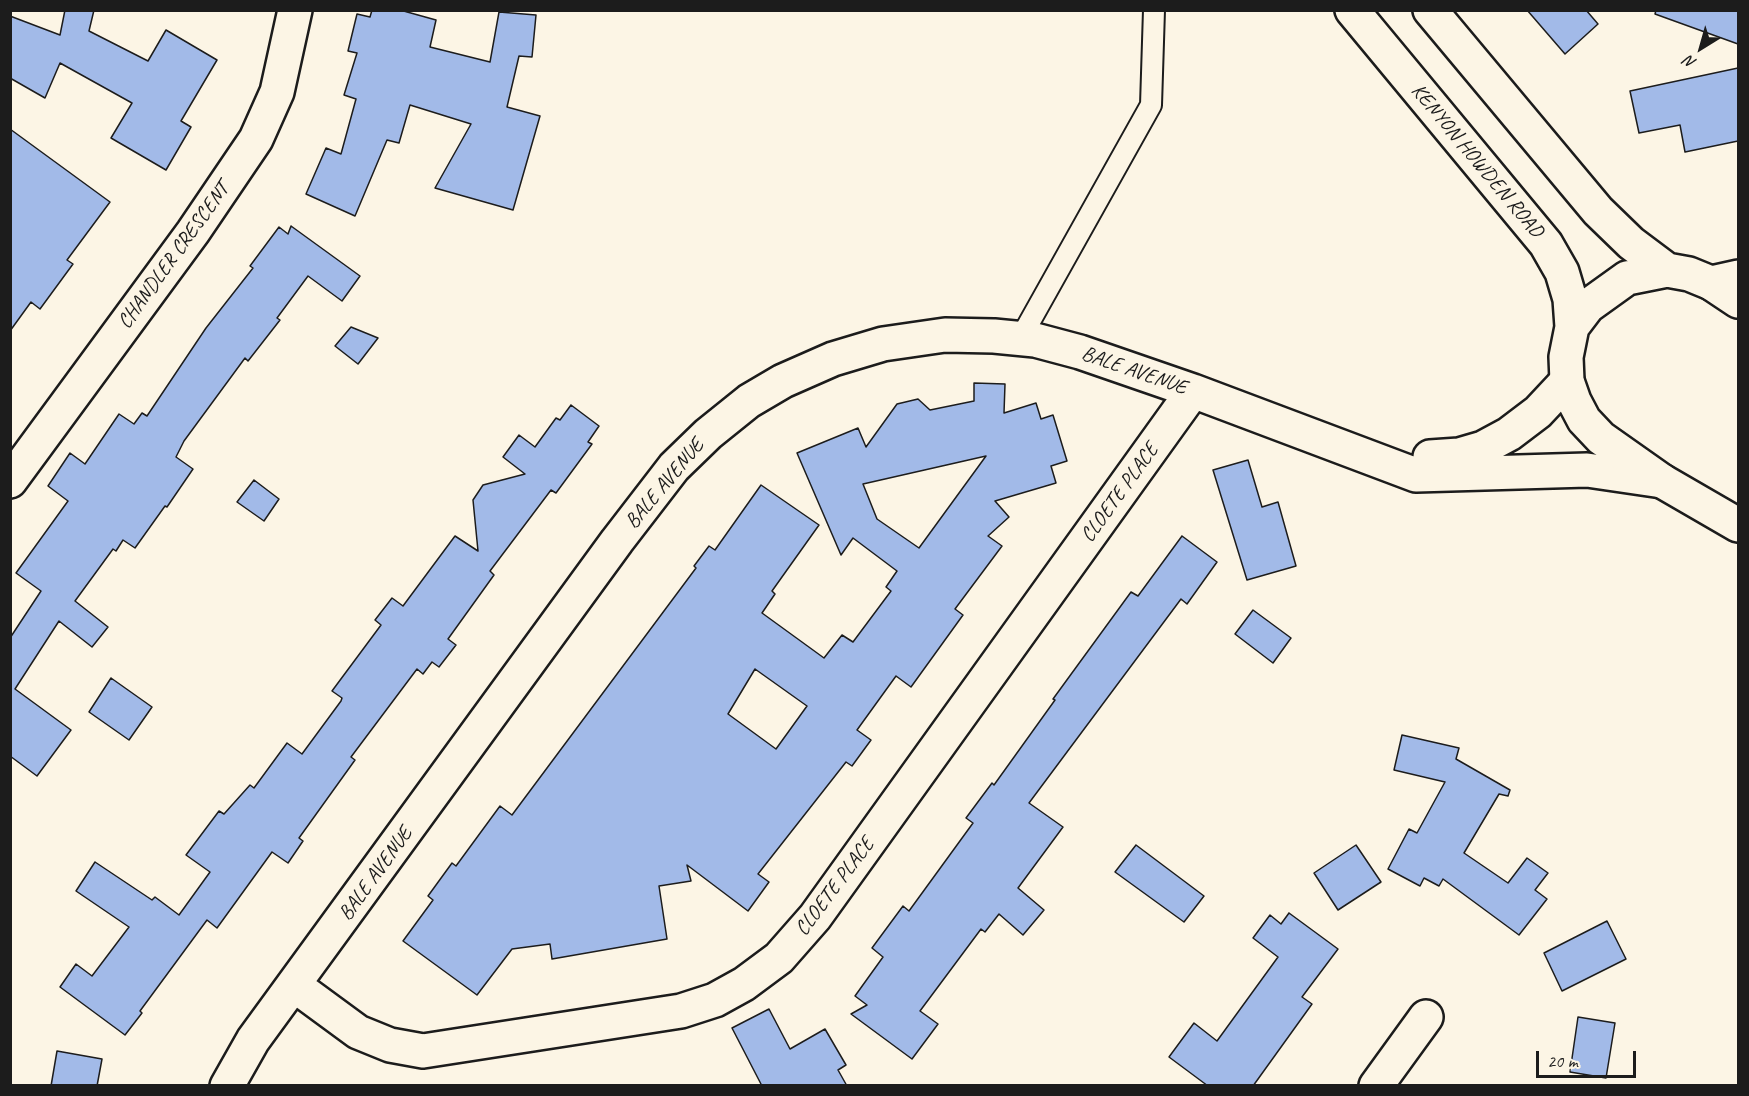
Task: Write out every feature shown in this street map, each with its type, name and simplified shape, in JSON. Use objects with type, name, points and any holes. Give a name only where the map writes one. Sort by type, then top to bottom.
[{"type":"street","name":"CHANDLER CRESCENT","points":[[10,481],[193,232],[256,139],[277,92],[295,10]]},
{"type":"street","name":"KENYON HOWDEN ROAD","points":[[1352,10],[1546,244],[1562,272],[1570,298],[1572,327]]},
{"type":"street","points":[[1430,10],[1598,212],[1631,243],[1667,270]]},
{"type":"street","points":[[1738,301],[1725,280],[1667,270],[1627,278],[1588,306],[1572,327],[1566,357],[1567,381],[1584,420],[1601,438],[1662,481],[1738,525]]},
{"type":"street","name":"BALE AVENUE","points":[[227,1086],[254,1040],[617,541],[674,467],[708,434],[749,401],[783,381],[833,359],[884,344],[945,335],[1020,339],[1080,352],[1194,391],[1416,475],[1587,470],[1662,481]]},
{"type":"street","name":"BALE AVENUE","points":[[1377,460],[1459,455],[1483,448],[1509,434],[1538,412],[1567,381]]},
{"type":"street","name":"CLOETE PLACE","points":[[294,985],[358,1032],[390,1046],[423,1051],[681,1011],[715,1000],[744,984],[779,958],[815,917],[1194,391]]},
{"type":"street","points":[[1376,1086],[1426,1017]]},
{"type":"lane","points":[[1020,339],[1147,116],[1152,94],[1154,10]]},
{"type":"building","points":[[65,10],[94,10],[89,31],[148,61],[166,30],[217,60],[181,121],[191,127],[166,170],[111,138],[132,103],[60,63],[45,98],[10,78],[10,16],[60,35]]},
{"type":"building","points":[[372,10],[400,10],[436,20],[430,47],[490,62],[499,12],[536,15],[532,57],[519,56],[507,107],[540,116],[513,210],[435,188],[471,124],[410,105],[399,143],[387,140],[355,216],[306,194],[326,148],[341,154],[356,99],[344,95],[357,53],[348,51],[357,14],[370,17]]},
{"type":"building","points":[[1527,10],[1586,10],[1598,24],[1565,54]]},
{"type":"building","points":[[1656,10],[1738,10],[1738,44],[1655,14]]},
{"type":"building","points":[[1738,68],[1738,141],[1685,152],[1680,125],[1639,133],[1630,91]]},
{"type":"building","points":[[10,129],[110,202],[67,260],[73,264],[40,309],[31,302],[10,331]]},
{"type":"building","points":[[291,226],[360,276],[342,301],[308,276],[277,318],[280,320],[248,361],[245,358],[184,441],[176,457],[193,469],[167,507],[165,506],[135,548],[123,540],[116,551],[113,549],[75,601],[108,627],[92,647],[59,621],[15,689],[71,730],[37,776],[10,756],[10,638],[41,591],[16,573],[68,501],[48,486],[70,453],[85,464],[119,414],[134,424],[142,413],[147,416],[206,328],[253,268],[250,266],[279,227],[288,234]]},
{"type":"building","points":[[351,327],[378,338],[358,364],[335,346]]},
{"type":"building","points":[[974,383],[1005,384],[1004,413],[1036,403],[1041,419],[1053,415],[1067,461],[1051,466],[1056,483],[995,501],[1009,517],[988,536],[1002,546],[955,609],[963,615],[911,687],[896,676],[857,730],[871,740],[852,766],[846,762],[758,874],[769,882],[748,911],[687,865],[691,881],[659,886],[667,939],[552,959],[550,944],[512,949],[477,995],[403,941],[433,900],[428,896],[452,863],[456,866],[500,806],[512,815],[696,568],[694,566],[709,546],[715,550],[761,485],[819,525],[772,591],[775,594],[762,613],[824,658],[842,635],[853,642],[891,591],[886,587],[897,571],[853,538],[841,555],[797,453],[858,428],[866,447],[897,404],[918,399],[930,410],[974,401]],"holes":[[[986,456],[919,548],[877,519],[863,484]],[[755,669],[807,706],[776,749],[728,714]]]},
{"type":"building","points":[[571,405],[599,426],[588,442],[592,444],[556,493],[551,490],[490,571],[494,575],[448,639],[456,645],[439,667],[432,662],[423,674],[417,669],[351,757],[355,760],[299,838],[303,841],[288,863],[272,852],[217,928],[207,920],[125,1035],[60,987],[76,964],[92,976],[129,927],[76,891],[95,862],[152,900],[155,897],[179,915],[210,872],[186,855],[219,811],[224,814],[250,785],[254,788],[287,743],[302,754],[341,701],[342,698],[332,691],[381,625],[375,620],[392,598],[403,606],[455,536],[478,551],[473,500],[483,485],[525,474],[503,457],[519,435],[535,447],[556,418],[560,420]]},
{"type":"building","points":[[1248,460],[1262,507],[1278,502],[1296,566],[1247,580],[1213,470]]},
{"type":"building","points":[[254,480],[279,499],[264,521],[237,502]]},
{"type":"building","points":[[1182,536],[1217,562],[1187,604],[1181,599],[1029,803],[1063,827],[1018,888],[1044,910],[1023,935],[999,914],[985,932],[981,929],[920,1011],[938,1024],[912,1059],[851,1014],[867,1005],[855,996],[883,957],[872,948],[903,906],[909,911],[973,823],[966,818],[992,783],[994,785],[1131,592],[1138,596]]},
{"type":"building","points":[[1253,610],[1291,638],[1273,663],[1235,634]]},
{"type":"building","points":[[111,678],[152,707],[129,740],[89,712]]},
{"type":"building","points":[[1402,735],[1459,748],[1456,759],[1510,790],[1508,796],[1499,794],[1464,853],[1508,883],[1527,858],[1548,873],[1535,890],[1547,899],[1519,935],[1443,879],[1439,886],[1424,878],[1420,886],[1388,869],[1409,829],[1417,833],[1445,782],[1394,770]]},
{"type":"building","points":[[1136,845],[1204,896],[1184,922],[1115,872]]},
{"type":"building","points":[[1356,845],[1381,882],[1338,910],[1314,873]]},
{"type":"building","points":[[1289,913],[1338,949],[1302,997],[1312,1004],[1253,1086],[1208,1086],[1169,1057],[1194,1023],[1217,1041],[1278,957],[1253,938],[1270,915],[1281,924]]},
{"type":"building","points":[[1607,921],[1626,959],[1562,991],[1544,953]]},
{"type":"building","points":[[769,1009],[790,1049],[825,1029],[846,1065],[838,1070],[847,1086],[762,1086],[732,1028]]},
{"type":"building","points":[[1578,1017],[1615,1023],[1606,1078],[1570,1072]]},
{"type":"building","points":[[57,1051],[102,1059],[97,1086],[51,1086]]}]
